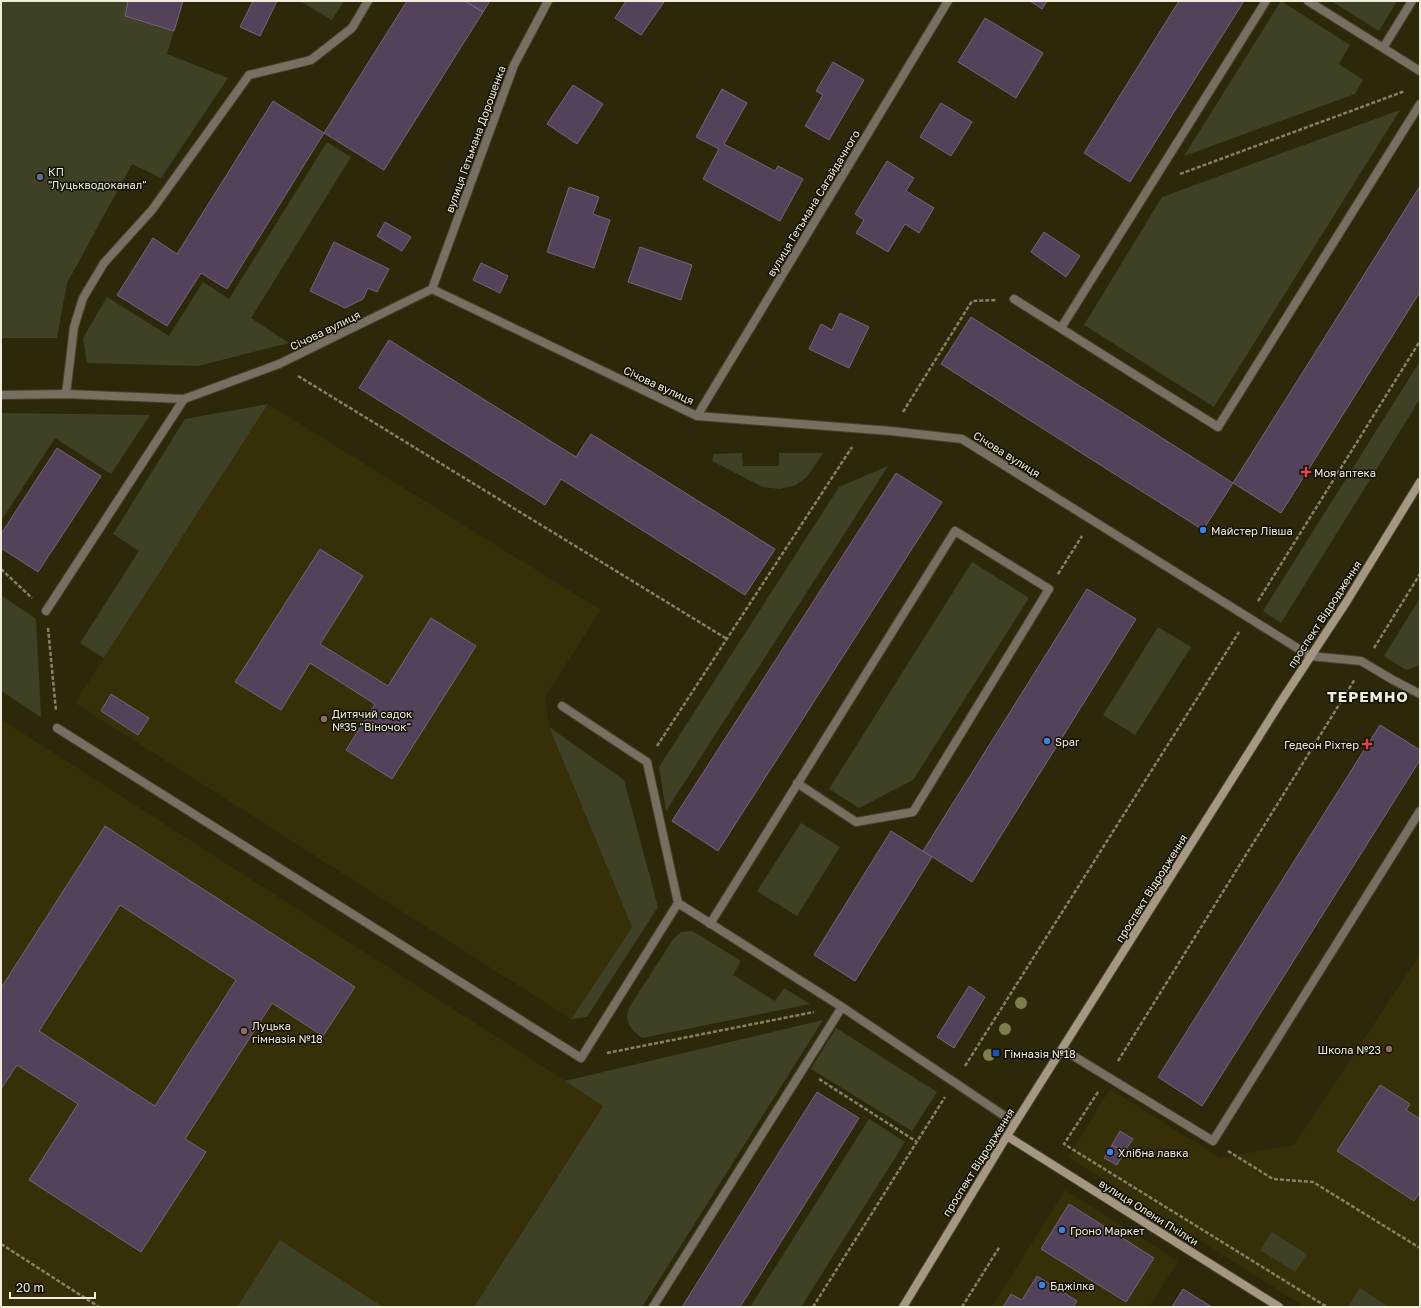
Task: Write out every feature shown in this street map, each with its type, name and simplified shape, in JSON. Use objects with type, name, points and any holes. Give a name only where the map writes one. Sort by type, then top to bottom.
[{"type":"main road","name":"проспект Відродження","points":[[903,1307],[1015,1123],[1310,656],[1346,602],[1420,482]]},
{"type":"main road","name":"вулиця Олени Пчілки","points":[[1007,1136],[1279,1307]]},
{"type":"street","points":[[66,394],[74,327],[83,298],[104,264],[152,210],[249,75],[311,60],[352,28],[368,1]]},
{"type":"street","name":"вулиця Гетьмана Дорошенка","points":[[432,289],[514,65],[548,1]]},
{"type":"street","name":"вулиця Гетьмана Сагайдачного","points":[[697,416],[948,1]]},
{"type":"street","points":[[1061,328],[1266,1]]},
{"type":"street","points":[[1308,1],[1420,71]]},
{"type":"street","points":[[1383,48],[1412,1]]},
{"type":"street","points":[[1014,299],[1218,427],[1420,104]]},
{"type":"street","name":"Січова вулиця","points":[[1,395],[66,394],[184,399],[279,364],[432,289],[697,416],[891,431],[962,439],[1310,656]]},
{"type":"street","points":[[46,611],[184,399]]},
{"type":"street","points":[[710,924],[797,783],[955,531],[1049,589],[913,812],[856,822],[797,783]]},
{"type":"street","points":[[1310,656],[1361,661],[1420,694]]},
{"type":"street","points":[[562,706],[647,762],[678,903],[842,1007],[1015,1123]]},
{"type":"street","points":[[57,728],[580,1058],[678,903]]},
{"type":"street","points":[[1062,1049],[1212,1141],[1420,811]]},
{"type":"street","points":[[653,1307],[842,1007]]},
{"type":"path","points":[[1151,185],[1405,91]]},
{"type":"path","points":[[891,431],[972,301],[1014,299]]},
{"type":"path","points":[[814,1307],[1420,341]]},
{"type":"path","points":[[279,364],[727,639]]},
{"type":"path","points":[[647,762],[863,430]]},
{"type":"path","points":[[1049,589],[1092,520]]},
{"type":"path","points":[[1,570],[46,611],[57,728]]},
{"type":"path","points":[[1327,1307],[1064,1144],[1108,1077],[1420,574]]},
{"type":"path","points":[[580,1058],[842,1007]]},
{"type":"path","points":[[803,1069],[918,1142]]},
{"type":"path","points":[[1212,1141],[1273,1179],[1313,1182],[1420,1248]]},
{"type":"path","points":[[1,1244],[99,1307]]},
{"type":"path","points":[[962,1307],[1000,1246]]},
{"type":"shaded area","name":"Дитячий садок №35 \"Віночок\"","points":[[268,404],[601,610],[545,697],[549,727],[632,927],[571,1019],[75,703]]},
{"type":"shaded area","name":"Луцька гімназія №18","points":[[1,719],[603,1105],[474,1307],[1,1307]]},
{"type":"shaded area","name":"Школа №23","points":[[1420,954],[1420,1307],[1305,1307],[1068,1157],[1110,1089],[1220,1158],[1294,1145]]},
{"type":"shaded area","points":[[1065,1190],[1178,1261],[1149,1307],[992,1307]]},
{"type":"green space","points":[[1,1],[128,1],[125,16],[174,31],[167,54],[228,78],[161,178],[132,164],[67,283],[57,338],[1,338]]},
{"type":"green space","points":[[300,1],[344,1],[332,20]]},
{"type":"green space","points":[[1281,1],[1350,45],[1339,64],[1363,80],[1355,94],[1184,156]]},
{"type":"green space","points":[[1331,1],[1397,1],[1379,31]]},
{"type":"green space","points":[[1400,110],[1214,407],[1084,325],[1162,197]]},
{"type":"green space","points":[[327,142],[351,157],[251,318],[289,343],[198,366],[87,363],[83,338],[107,297],[169,336],[203,282],[229,299]]},
{"type":"green space","points":[[1420,361],[1420,399],[1281,623],[1263,611]]},
{"type":"green space","points":[[268,404],[104,658],[80,643],[139,551],[113,534],[185,419]]},
{"type":"green space","points":[[1,413],[150,415],[111,474],[55,438],[1,521]]},
{"type":"green space","points":[[742,453],[743,466],[779,466],[779,453],[823,453],[807,477],[796,485],[780,489],[763,487],[712,461],[714,454]]},
{"type":"green space","points":[[888,466],[666,811],[659,767],[839,487]]},
{"type":"green space","points":[[972,562],[1029,598],[913,780],[859,808],[829,789]]},
{"type":"green space","points":[[1,595],[36,619],[41,717],[1,691]]},
{"type":"green space","points":[[1420,598],[1420,665],[1406,670],[1384,656]]},
{"type":"green space","points":[[1158,627],[1191,647],[1135,735],[1103,715]]},
{"type":"green space","points":[[549,727],[624,780],[658,907],[587,1017],[571,1019],[632,927]]},
{"type":"green space","points":[[801,823],[840,847],[797,916],[757,891]]},
{"type":"green space","points":[[691,931],[741,961],[733,975],[775,1001],[784,988],[810,1004],[642,1038],[631,1028],[629,1024],[627,1016],[630,1006],[674,938],[681,932]]},
{"type":"green space","points":[[823,1020],[642,1307],[474,1307],[603,1106],[565,1081]]},
{"type":"green space","points":[[836,1028],[937,1092],[912,1131],[811,1069]]},
{"type":"green space","points":[[869,1119],[905,1142],[801,1307],[750,1307]]},
{"type":"green space","points":[[1272,1232],[1307,1254],[1295,1272],[1260,1250]]},
{"type":"green space","points":[[280,1240],[383,1307],[237,1307]]},
{"type":"green space","points":[[1360,1288],[1389,1307],[1349,1306]]},
{"type":"building","points":[[128,1],[183,1],[174,31],[125,16]]},
{"type":"building","points":[[253,1],[277,1],[260,36],[240,27]]},
{"type":"building","points":[[407,1],[465,1],[483,12],[384,170],[324,133]]},
{"type":"building","points":[[465,1],[490,1],[483,12]]},
{"type":"building","points":[[626,1],[664,2],[641,35],[615,18]]},
{"type":"building","points":[[1030,1],[1047,1],[1042,9]]},
{"type":"building","points":[[1179,1],[1244,1],[1130,182],[1084,153]]},
{"type":"building","points":[[985,18],[1043,53],[1016,98],[958,62]]},
{"type":"building","points":[[833,62],[864,80],[829,140],[805,126],[823,95],[816,91]]},
{"type":"building","points":[[573,85],[603,104],[577,144],[547,124]]},
{"type":"building","points":[[722,89],[747,103],[724,144],[775,171],[778,166],[803,179],[780,221],[703,179],[719,149],[696,137]]},
{"type":"building","points":[[273,101],[324,133],[227,289],[201,273],[167,326],[117,295],[153,238],[177,254]]},
{"type":"building","points":[[941,103],[972,122],[951,156],[920,137]]},
{"type":"building","points":[[887,161],[914,178],[906,191],[934,208],[919,233],[905,224],[888,252],[856,233],[864,220],[855,214]]},
{"type":"building","points":[[1420,186],[1420,292],[1281,513],[1233,483]]},
{"type":"building","points":[[569,187],[599,197],[593,214],[610,220],[594,268],[547,252]]},
{"type":"building","points":[[385,222],[411,237],[402,251],[377,236]]},
{"type":"building","points":[[1044,232],[1080,256],[1066,277],[1031,252]]},
{"type":"building","points":[[334,242],[389,269],[377,292],[368,288],[363,299],[345,308],[310,291]]},
{"type":"building","points":[[640,247],[692,265],[681,300],[628,282]]},
{"type":"building","points":[[481,263],[508,276],[500,293],[473,280]]},
{"type":"building","points":[[840,313],[869,327],[849,368],[809,349],[821,324],[832,330]]},
{"type":"building","points":[[971,317],[1233,483],[1203,530],[941,364]]},
{"type":"building","points":[[389,340],[576,457],[591,434],[775,549],[745,595],[561,479],[545,505],[359,388]]},
{"type":"building","points":[[57,448],[101,476],[38,572],[1,548],[1,534]]},
{"type":"building","points":[[896,473],[942,502],[718,851],[672,821]]},
{"type":"building","points":[[320,549],[363,576],[320,644],[388,686],[431,618],[476,646],[392,779],[346,750],[375,704],[310,663],[281,710],[235,682]]},
{"type":"building","points":[[1087,589],[1136,619],[972,882],[923,851]]},
{"type":"building","points":[[111,694],[149,718],[138,735],[101,711]]},
{"type":"building","points":[[1380,725],[1420,750],[1420,760],[1202,1106],[1158,1077]]},
{"type":"building","points":[[105,826],[355,987],[323,1036],[272,1003],[185,1139],[206,1152],[141,1252],[29,1180],[78,1104],[17,1065],[1,1089],[1,988]],"holes":[[[120,905],[236,980],[155,1106],[39,1031]]]},
{"type":"building","points":[[891,831],[932,857],[855,981],[814,955]]},
{"type":"building","points":[[969,986],[985,997],[954,1048],[937,1037]]},
{"type":"building","points":[[1380,1085],[1410,1104],[1406,1110],[1420,1119],[1420,1192],[1414,1201],[1337,1151]]},
{"type":"building","points":[[817,1092],[859,1118],[740,1307],[682,1307]]},
{"type":"building","points":[[1120,1131],[1133,1139],[1124,1152],[1112,1145]]},
{"type":"building","points":[[1112,1145],[1124,1152],[1117,1165],[1104,1158]]},
{"type":"building","points":[[1069,1204],[1154,1258],[1126,1302],[1041,1249]]},
{"type":"building","name":"Бджілка","points":[[1037,1276],[1077,1301],[1073,1307],[1003,1307],[1011,1294],[1022,1300]]},
{"type":"building","points":[[1183,1289],[1212,1307],[1172,1307]]},
{"type":"place","name":"КП \"Луцькводоканал\"","points":[[40,177]]},
{"type":"place","name":"Моя аптека","points":[[1306,472]]},
{"type":"place","name":"Майстер Лівша","points":[[1203,530]]},
{"type":"place","name":"Дитячий садок №35 \"Віночок\"","points":[[324,719]]},
{"type":"place","name":"Spar","points":[[1047,741]]},
{"type":"place","name":"Гедеон Ріхтер","points":[[1367,744]]},
{"type":"place","name":"Луцька гімназія №18","points":[[244,1031]]},
{"type":"place","name":"Школа №23","points":[[1389,1049]]},
{"type":"place","name":"Гімназія №18","points":[[996,1053]]},
{"type":"place","name":"Хлібна лавка","points":[[1110,1152]]},
{"type":"place","name":"Гроно Маркет","points":[[1062,1230]]},
{"type":"place","name":"Бджілка","points":[[1042,1285]]},
{"type":"district","name":"ТЕРЕМНО","points":[[1368,696]]}]
